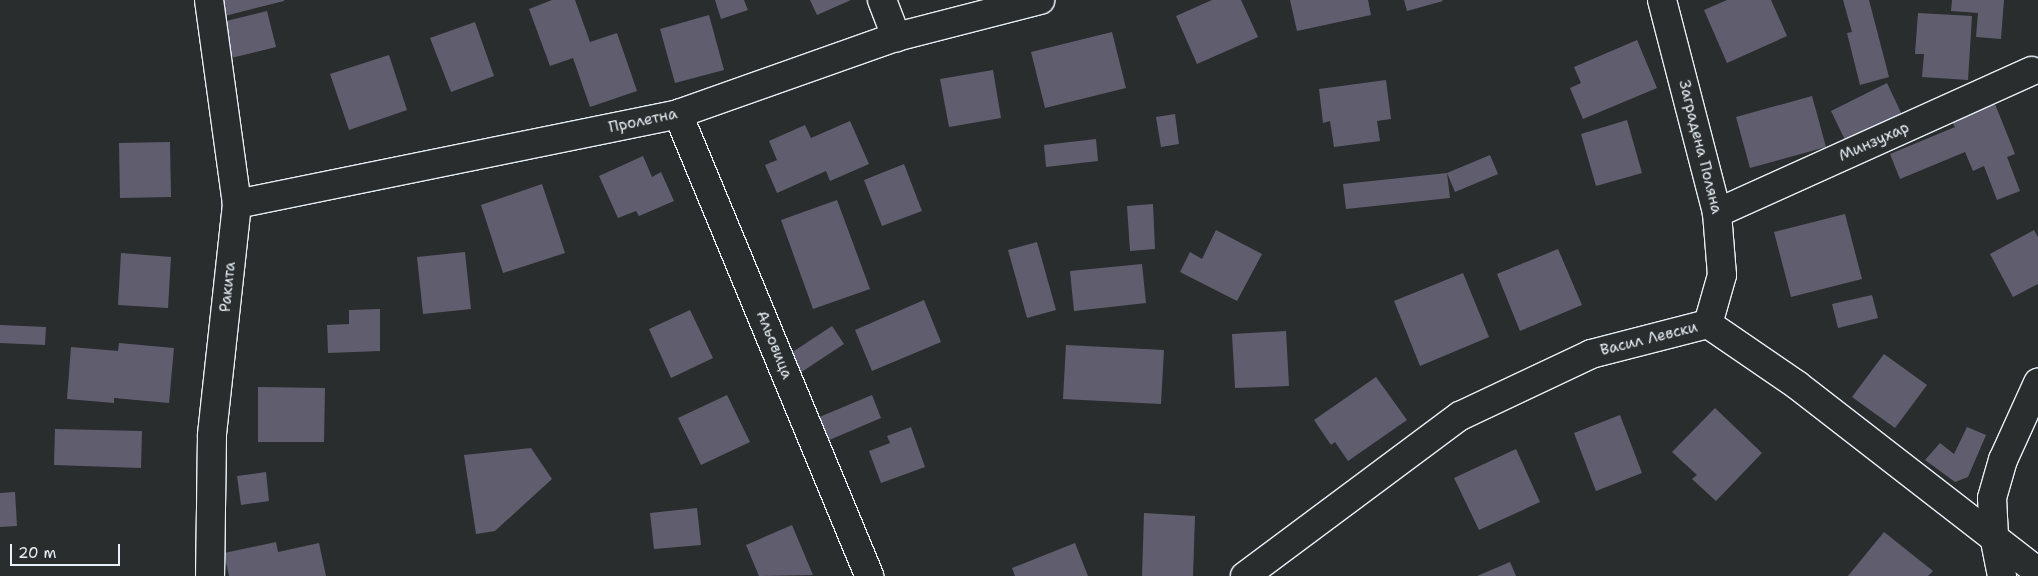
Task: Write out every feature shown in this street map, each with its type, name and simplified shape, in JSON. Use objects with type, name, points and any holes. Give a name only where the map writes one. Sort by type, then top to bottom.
[{"type":"street","name":"Ракита","points":[[209,0],[237,204],[212,436],[210,576]]},
{"type":"street","points":[[882,0],[896,37]]},
{"type":"street","name":"Пролетна","points":[[237,204],[678,114],[896,37],[1040,0]]},
{"type":"street","name":"Заградена Поляна","points":[[1662,0],[1718,213],[1722,275],[1708,324]]},
{"type":"street","name":"Минзухар","points":[[1718,213],[2031,72]]},
{"type":"street","name":"Альовица","points":[[678,114],[869,576]]},
{"type":"street","name":"Васил Левски","points":[[1245,576],[1460,416],[1591,354],[1708,324],[1797,385],[2038,572]]},
{"type":"street","points":[[2002,576],[1994,536],[1992,498],[2003,460],[2038,383]]},
{"type":"building","points":[[217,0],[284,0],[284,1],[221,17]]},
{"type":"building","points":[[552,0],[575,0],[590,42],[617,33],[637,91],[590,107],[573,58],[550,66],[529,9]]},
{"type":"building","points":[[715,0],[744,0],[748,10],[721,19]]},
{"type":"building","points":[[810,0],[851,0],[817,15]]},
{"type":"building","points":[[1212,0],[1241,0],[1258,37],[1197,64],[1176,16]]},
{"type":"building","points":[[1290,0],[1368,0],[1371,15],[1297,31]]},
{"type":"building","points":[[1404,0],[1442,0],[1443,1],[1407,11]]},
{"type":"building","points":[[1727,0],[1771,0],[1787,36],[1727,63],[1704,10]]},
{"type":"building","points":[[1843,0],[1869,0],[1889,77],[1860,85],[1847,33],[1852,32]]},
{"type":"building","points":[[1952,0],[2004,0],[2001,39],[1976,37],[1978,13],[1951,11]]},
{"type":"building","points":[[267,11],[276,47],[231,58],[222,22]]},
{"type":"building","points":[[1918,13],[1972,16],[1968,80],[1922,77],[1924,54],[1915,54]]},
{"type":"building","points":[[709,15],[724,70],[675,83],[660,29]]},
{"type":"building","points":[[475,22],[494,76],[451,92],[430,38]]},
{"type":"building","points":[[1112,32],[1126,88],[1045,108],[1031,52]]},
{"type":"building","points":[[1637,40],[1657,88],[1583,119],[1570,88],[1581,83],[1574,67]]},
{"type":"building","points":[[389,55],[407,110],[349,130],[330,74]]},
{"type":"building","points":[[993,70],[1001,118],[949,127],[940,79]]},
{"type":"building","points":[[1386,80],[1391,119],[1377,121],[1380,141],[1334,147],[1330,121],[1323,123],[1319,89]]},
{"type":"building","points":[[1887,83],[1903,117],[1847,144],[1831,111]]},
{"type":"building","points":[[1812,96],[1826,147],[1750,168],[1736,117]]},
{"type":"building","points":[[1995,104],[2015,154],[2007,157],[2020,191],[1997,200],[1984,166],[1973,171],[1965,152],[1900,179],[1890,154],[1955,127],[1952,122]]},
{"type":"building","points":[[1175,114],[1179,144],[1161,147],[1156,117]]},
{"type":"building","points":[[1627,120],[1642,173],[1596,186],[1581,134]]},
{"type":"building","points":[[850,121],[869,164],[830,181],[826,171],[777,193],[765,165],[777,160],[769,141],[805,125],[811,138]]},
{"type":"building","points":[[1096,139],[1098,161],[1046,167],[1044,145]]},
{"type":"building","points":[[170,142],[171,197],[120,198],[119,143]]},
{"type":"building","points":[[1490,155],[1498,174],[1455,192],[1447,173]]},
{"type":"building","points":[[643,156],[652,177],[661,172],[674,201],[639,216],[636,211],[618,218],[599,176]]},
{"type":"building","points":[[904,164],[922,211],[882,226],[864,180]]},
{"type":"building","points":[[1447,173],[1450,198],[1346,209],[1343,184]]},
{"type":"building","points":[[542,184],[565,253],[503,273],[481,205]]},
{"type":"building","points":[[837,200],[870,289],[813,309],[781,220]]},
{"type":"building","points":[[1153,204],[1155,249],[1130,251],[1127,206]]},
{"type":"building","points":[[1845,214],[1862,279],[1791,297],[1774,232]]},
{"type":"building","points":[[1216,230],[1262,254],[1237,301],[1180,272],[1190,252],[1202,259]]},
{"type":"building","points":[[2034,230],[2038,237],[2038,284],[2013,297],[1990,254]]},
{"type":"building","points":[[1037,242],[1056,310],[1027,318],[1008,250]]},
{"type":"building","points":[[1558,249],[1582,305],[1520,331],[1497,274]]},
{"type":"building","points":[[465,252],[471,309],[423,314],[417,257]]},
{"type":"building","points":[[121,253],[171,257],[168,308],[118,305]]},
{"type":"building","points":[[1142,264],[1146,303],[1074,311],[1070,271]]},
{"type":"building","points":[[1463,273],[1489,337],[1420,366],[1394,301]]},
{"type":"building","points":[[1872,295],[1878,318],[1838,328],[1832,304]]},
{"type":"building","points":[[924,300],[941,342],[872,371],[855,330]]},
{"type":"building","points":[[380,309],[380,351],[328,353],[327,325],[349,324],[349,310]]},
{"type":"building","points":[[690,310],[713,358],[671,378],[649,329]]},
{"type":"building","points":[[0,325],[46,327],[45,345],[0,343]]},
{"type":"building","points":[[832,326],[844,344],[800,373],[788,355]]},
{"type":"building","points":[[1286,331],[1289,386],[1235,388],[1232,334]]},
{"type":"building","points":[[119,343],[174,348],[169,403],[114,398],[114,403],[67,399],[71,347],[118,351]]},
{"type":"building","points":[[1066,345],[1164,350],[1161,404],[1063,399]]},
{"type":"building","points":[[1884,354],[1927,385],[1895,428],[1852,397]]},
{"type":"building","points":[[1376,377],[1407,420],[1348,461],[1335,442],[1331,445],[1314,420]]},
{"type":"building","points":[[258,387],[325,388],[324,442],[258,442]]},
{"type":"building","points":[[727,395],[750,442],[701,465],[678,418]]},
{"type":"building","points":[[872,395],[881,418],[827,441],[817,418]]},
{"type":"building","points":[[1715,408],[1762,453],[1716,501],[1692,479],[1697,475],[1672,452]]},
{"type":"building","points":[[1620,415],[1642,473],[1596,491],[1574,433]]},
{"type":"building","points":[[911,427],[925,467],[881,483],[869,451],[890,443],[887,436]]},
{"type":"building","points":[[1967,427],[1986,435],[1968,477],[1955,482],[1925,460],[1940,443],[1954,454]]},
{"type":"building","points":[[55,429],[142,431],[141,468],[54,465]]},
{"type":"building","points":[[531,448],[552,479],[495,531],[476,534],[464,455]]},
{"type":"building","points":[[1516,449],[1540,502],[1479,530],[1454,478]]},
{"type":"building","points":[[266,472],[269,501],[241,505],[237,476]]},
{"type":"building","points":[[15,492],[17,526],[0,527],[0,493]]},
{"type":"building","points":[[697,508],[701,545],[654,549],[650,513]]},
{"type":"building","points":[[1144,513],[1195,516],[1193,576],[1142,576]]},
{"type":"building","points":[[792,525],[813,575],[759,576],[746,545]]},
{"type":"building","points":[[1884,532],[1933,571],[1928,576],[1848,576]]},
{"type":"building","points":[[276,542],[278,552],[319,543],[326,576],[229,576],[224,553]]},
{"type":"building","points":[[1075,543],[1088,576],[1015,576],[1012,568]]},
{"type":"building","points":[[1510,562],[1516,576],[1477,576]]}]
